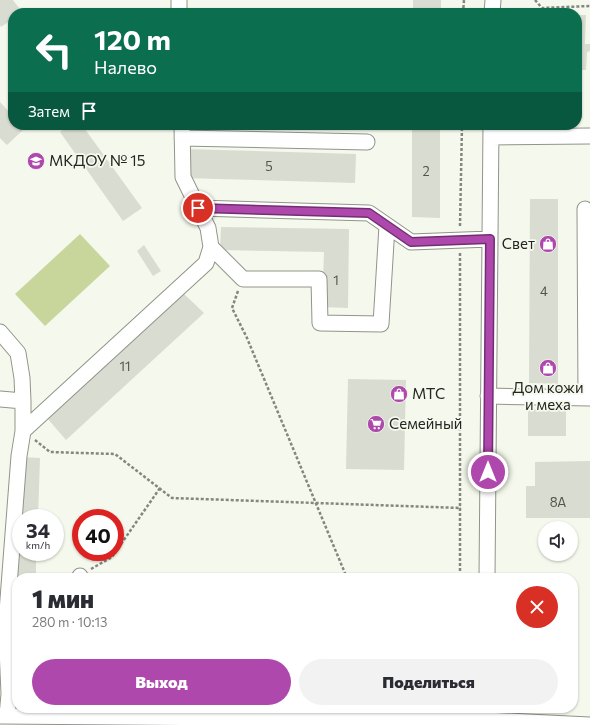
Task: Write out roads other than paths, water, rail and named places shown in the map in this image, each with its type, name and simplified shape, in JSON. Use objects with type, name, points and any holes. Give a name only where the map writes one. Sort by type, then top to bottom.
[{"type":"street","points":[[23,431],[206,263],[211,247],[208,228],[183,177],[182,131],[367,142]]},
{"type":"street","points":[[487,573],[491,131],[590,136]]},
{"type":"street","points":[[198,208],[369,213],[411,242],[490,239]]},
{"type":"street","points":[[488,396],[588,398],[586,209]]},
{"type":"street","points":[[211,247],[243,278],[319,279],[320,323],[381,324],[387,226]]},
{"type":"street","points":[[0,332],[18,353],[22,378],[23,401],[23,431],[19,456],[3,625],[12,674]]},
{"type":"street","points":[[0,399],[23,401]]},
{"type":"street","points":[[12,683],[4,716],[159,721],[486,714],[590,725]]},
{"type":"place","name":"МКДОУ № 15","points":[[36,161]]},
{"type":"place","name":"Свет","points":[[548,244]]},
{"type":"place","name":"Дом кожи и меха","points":[[548,368]]},
{"type":"place","name":"МТС","points":[[399,394]]},
{"type":"place","name":"Семейный","points":[[376,424]]}]
